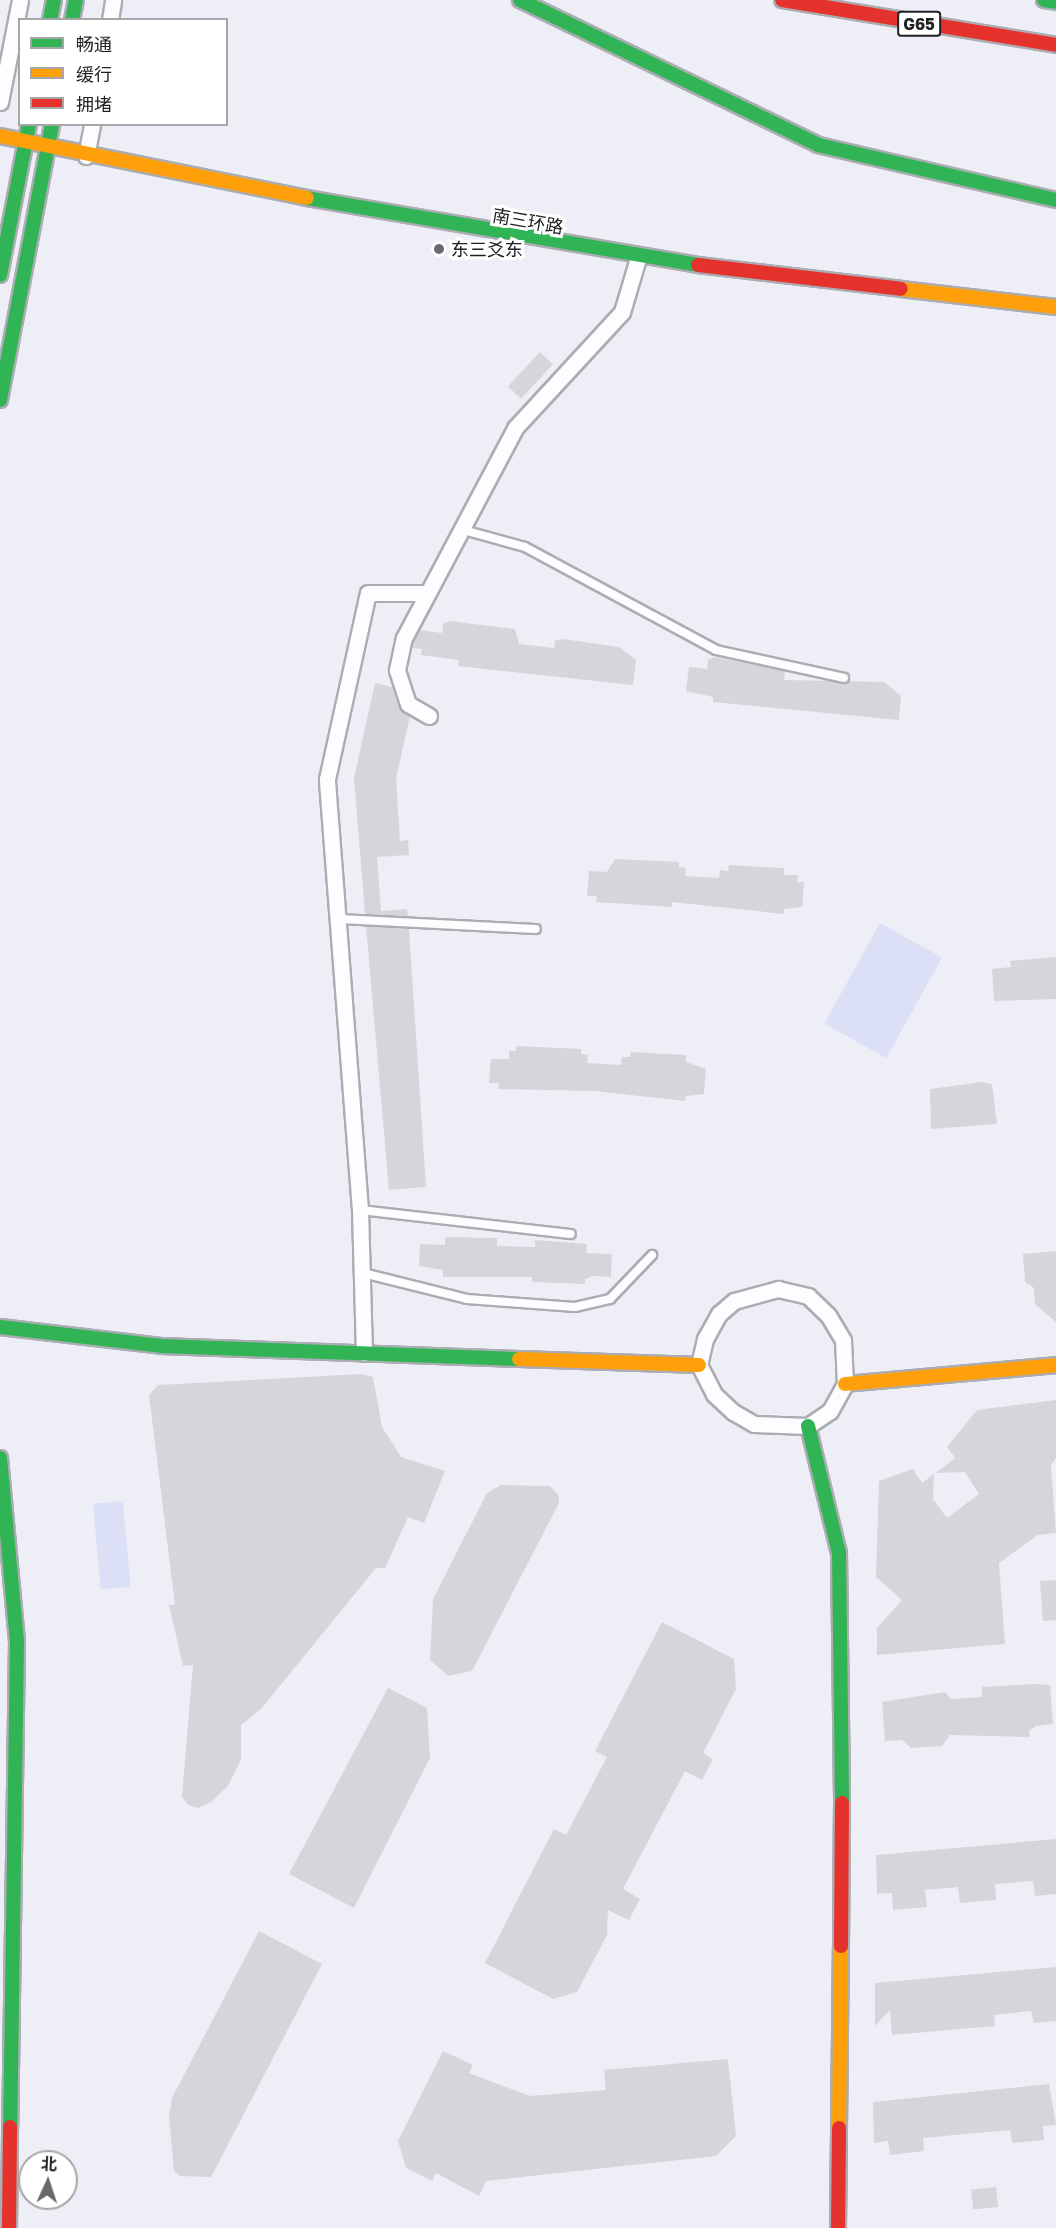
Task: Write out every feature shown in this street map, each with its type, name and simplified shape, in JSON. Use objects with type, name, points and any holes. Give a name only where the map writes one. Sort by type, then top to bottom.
[{"type":"main road","points":[[50,18],[54,0]]},
{"type":"main road","points":[[72,18],[76,0]]},
{"type":"main road","points":[[520,0],[818,145],[1056,200]]},
{"type":"main road","name":"G65","points":[[782,0],[1056,45]]},
{"type":"main road","points":[[1044,0],[1056,2]]},
{"type":"main road","points":[[0,275],[29,126]]},
{"type":"main road","points":[[0,400],[52,126]]},
{"type":"main road","name":"南三环路","points":[[0,136],[86,156],[638,258],[1056,307]]},
{"type":"main road","points":[[0,1327],[161,1346],[699,1365]]},
{"type":"main road","points":[[845,1384],[1056,1365]]},
{"type":"main road","points":[[808,1426],[839,1564],[843,1701],[838,2228]]},
{"type":"main road","points":[[0,1458],[17,1642],[9,2228]]},
{"type":"street","points":[[0,102],[20,0]]},
{"type":"street","points":[[110,18],[113,0]]},
{"type":"street","points":[[86,156],[92,126]]},
{"type":"street","points":[[429,716],[408,704],[397,670],[404,638],[515,428],[622,312],[638,258]]},
{"type":"street","points":[[364,1353],[360,1210],[327,779],[368,593],[428,593]]},
{"type":"street","points":[[778,1289],[808,1296],[828,1315],[843,1340],[845,1384],[830,1411],[808,1426],[773,1427],[744,1418],[714,1394],[699,1365],[705,1339],[720,1314],[734,1301],[778,1289]]},
{"type":"lane","points":[[460,529],[525,547],[716,650],[844,678]]},
{"type":"lane","points":[[339,919],[536,930]]},
{"type":"lane","points":[[360,1210],[571,1234]]},
{"type":"lane","points":[[363,1273],[467,1299],[575,1307],[610,1299],[652,1254]]},
{"type":"shaded area","points":[[880,923],[942,957],[886,1058],[824,1024]]},
{"type":"shaded area","points":[[123,1501],[130,1587],[101,1589],[93,1504]]},
{"type":"building","points":[[540,352],[553,364],[521,399],[508,386]]},
{"type":"building","points":[[450,621],[515,629],[519,644],[554,648],[555,640],[563,639],[619,647],[636,660],[633,685],[458,666],[459,660],[421,655],[422,649],[412,648],[419,630],[442,633],[443,624]]},
{"type":"building","points":[[715,657],[785,671],[784,680],[884,682],[901,696],[899,720],[713,702],[713,697],[686,691],[689,667],[707,669],[708,660]]},
{"type":"building","points":[[375,683],[392,687],[399,708],[410,716],[396,779],[400,841],[408,840],[409,855],[377,857],[381,911],[407,909],[408,916],[365,914],[354,778]]},
{"type":"building","points":[[615,859],[679,862],[679,867],[686,868],[685,876],[719,878],[720,870],[728,871],[729,865],[784,868],[784,875],[798,875],[797,882],[804,882],[802,907],[784,909],[784,914],[672,902],[672,907],[596,902],[597,896],[587,896],[589,871],[607,872]]},
{"type":"building","points":[[366,926],[409,929],[426,1187],[389,1190]]},
{"type":"building","points":[[1056,957],[1056,999],[994,1001],[992,969],[1011,967],[1010,961]]},
{"type":"building","points":[[517,1046],[581,1049],[581,1054],[588,1055],[587,1063],[621,1065],[622,1057],[630,1057],[631,1052],[686,1055],[686,1062],[706,1069],[704,1094],[686,1096],[685,1101],[594,1091],[498,1089],[499,1083],[489,1083],[491,1059],[509,1059],[509,1051],[516,1051]]},
{"type":"building","points":[[982,1082],[992,1084],[997,1124],[931,1129],[930,1089]]},
{"type":"building","points":[[445,1237],[497,1238],[497,1246],[535,1247],[535,1240],[587,1244],[586,1253],[612,1254],[611,1277],[594,1276],[585,1279],[585,1284],[532,1282],[532,1277],[443,1277],[443,1270],[419,1266],[420,1244],[445,1245]]},
{"type":"building","points":[[1056,1251],[1056,1322],[1035,1304],[1034,1288],[1025,1282],[1023,1254]]},
{"type":"building","points":[[361,1374],[373,1377],[382,1427],[401,1457],[445,1471],[424,1523],[408,1517],[385,1568],[376,1568],[261,1709],[241,1725],[241,1760],[228,1786],[211,1802],[198,1808],[188,1805],[182,1797],[193,1665],[183,1666],[169,1605],[175,1605],[149,1395],[158,1385]]},
{"type":"building","points":[[1056,1400],[1056,1458],[1051,1465],[1056,1533],[1038,1535],[999,1563],[1005,1644],[877,1655],[877,1628],[902,1600],[876,1577],[879,1481],[913,1469],[922,1483],[934,1474],[933,1499],[947,1518],[979,1494],[965,1472],[936,1473],[955,1458],[947,1447],[977,1410]]},
{"type":"building","points":[[501,1485],[550,1486],[559,1496],[559,1503],[472,1671],[448,1676],[430,1660],[433,1599],[487,1493]]},
{"type":"building","points":[[1056,1580],[1056,1620],[1043,1621],[1040,1581]]},
{"type":"building","points":[[662,1622],[734,1659],[736,1689],[703,1753],[713,1759],[702,1780],[685,1771],[623,1889],[640,1899],[629,1920],[608,1910],[607,1935],[577,1992],[553,1999],[485,1963],[554,1829],[566,1835],[607,1757],[595,1751]]},
{"type":"building","points":[[1050,1685],[1053,1724],[1036,1726],[1029,1731],[1030,1737],[950,1735],[942,1746],[911,1748],[902,1740],[885,1741],[882,1702],[945,1692],[951,1699],[982,1697],[982,1687]]},
{"type":"building","points":[[388,1688],[427,1708],[430,1758],[354,1908],[289,1874]]},
{"type":"building","points":[[1056,1839],[1056,1894],[1035,1896],[1033,1881],[995,1884],[996,1900],[960,1903],[958,1887],[925,1890],[927,1907],[893,1910],[892,1893],[877,1894],[876,1855]]},
{"type":"building","points":[[259,1931],[322,1964],[211,2177],[180,2176],[174,2171],[169,2117],[172,2098]]},
{"type":"building","points":[[1056,1967],[1056,2021],[1034,2023],[1031,2011],[994,2015],[995,2026],[892,2035],[890,2010],[875,2026],[875,1983]]},
{"type":"building","points":[[443,2051],[473,2065],[469,2073],[530,2096],[606,2090],[604,2070],[728,2059],[736,2136],[716,2156],[486,2181],[479,2196],[436,2173],[432,2181],[406,2168],[398,2141]]},
{"type":"building","points":[[1049,2084],[1056,2125],[1043,2126],[1044,2140],[1012,2143],[1010,2130],[923,2138],[924,2151],[890,2155],[888,2141],[874,2143],[873,2102]]},
{"type":"building","points":[[996,2187],[998,2207],[973,2210],[971,2190]]},
{"type":"traffic: fast","points":[[50,18],[54,0]]},
{"type":"traffic: fast","points":[[72,18],[76,0]]},
{"type":"traffic: fast","points":[[520,0],[818,145],[1056,200]]},
{"type":"traffic: fast","points":[[1044,0],[1056,2]]},
{"type":"traffic: fast","points":[[0,275],[29,126]]},
{"type":"traffic: fast","points":[[0,400],[52,126]]},
{"type":"traffic: fast","points":[[307,198],[698,265]]},
{"type":"traffic: fast","points":[[0,1327],[161,1346],[519,1359]]},
{"type":"traffic: fast","points":[[808,1426],[839,1553],[842,1803]]},
{"type":"traffic: fast","points":[[0,1458],[17,1642],[10,2127]]},
{"type":"traffic: slow","points":[[0,136],[307,198]]},
{"type":"traffic: slow","points":[[901,289],[1056,307]]},
{"type":"traffic: slow","points":[[519,1359],[699,1365]]},
{"type":"traffic: slow","points":[[845,1384],[1056,1365]]},
{"type":"traffic: slow","points":[[839,2128],[841,1946]]},
{"type":"traffic: jam","points":[[782,0],[1056,45]]},
{"type":"traffic: jam","points":[[698,265],[901,289]]},
{"type":"traffic: jam","points":[[841,1946],[842,1803]]},
{"type":"traffic: jam","points":[[9,2228],[10,2127]]},
{"type":"traffic: jam","points":[[838,2228],[839,2128]]},
{"type":"place","name":"东三爻东","points":[[439,249]]}]
